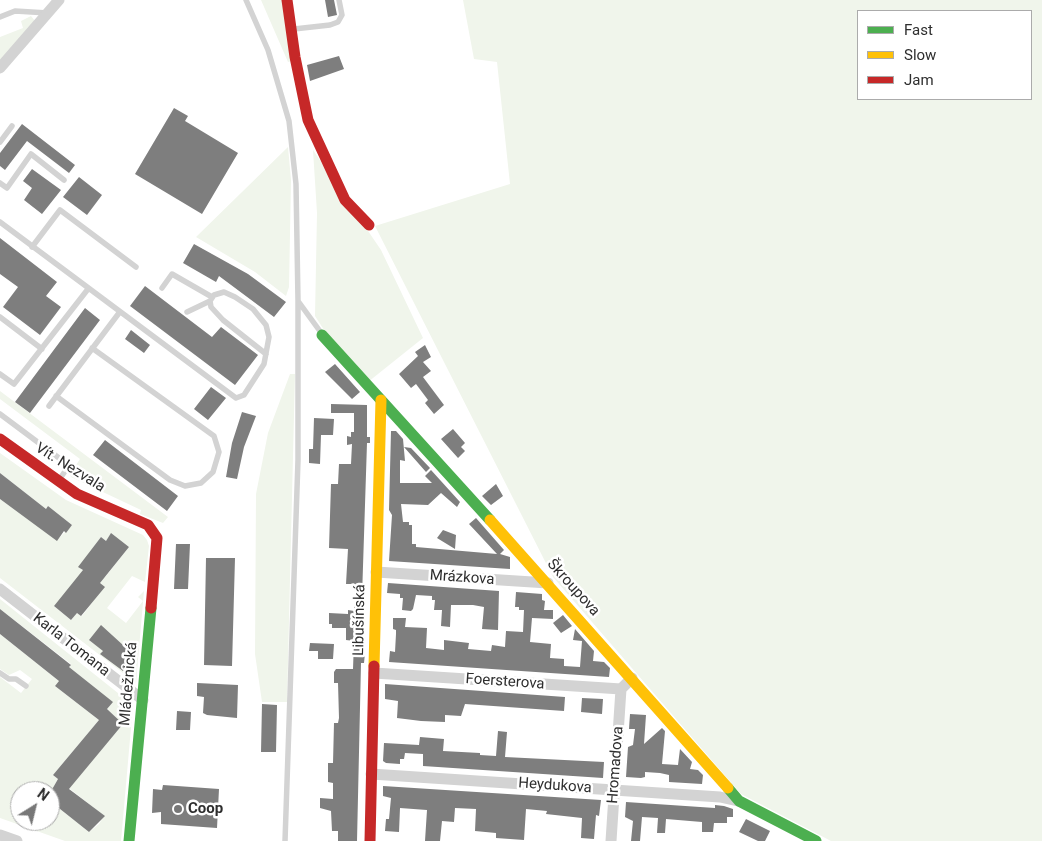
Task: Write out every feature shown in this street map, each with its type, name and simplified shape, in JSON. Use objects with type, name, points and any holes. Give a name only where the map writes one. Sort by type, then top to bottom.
[{"type":"street","points":[[0,68],[58,0]]},
{"type":"street","points":[[287,0],[308,120],[345,200],[369,225]]},
{"type":"street","name":"Škroupova","points":[[322,335],[548,583],[739,801],[816,841]]},
{"type":"street","name":"Libušínská","points":[[370,841],[381,400]]},
{"type":"street","name":"Vít. Nezvala","points":[[0,439],[58,481],[98,504],[148,525],[153,530]]},
{"type":"street","name":"Mládežnická","points":[[129,841],[157,552],[157,538],[153,530]]},
{"type":"street","name":"Mrázkova","points":[[376,572],[548,583]]},
{"type":"street","name":"Karla Tomana","points":[[0,589],[142,700]]},
{"type":"street","name":"Foersterova","points":[[374,673],[621,689]]},
{"type":"street","points":[[621,689],[632,678]]},
{"type":"street","name":"Hromadova","points":[[611,841],[621,689]]},
{"type":"street","name":"Heydukova","points":[[371,774],[720,797],[739,801]]},
{"type":"street","points":[[0,835],[17,841]]},
{"type":"lane","points":[[246,0],[268,50],[289,121],[296,184],[298,460],[285,841]]},
{"type":"lane","points":[[291,30],[330,25],[338,22],[342,14],[339,0]]},
{"type":"lane","points":[[0,17],[15,11],[48,13]]},
{"type":"lane","points":[[0,142],[12,126]]},
{"type":"lane","points":[[0,183],[7,188],[31,154],[64,180]]},
{"type":"lane","points":[[32,247],[60,210],[136,267]]},
{"type":"lane","points":[[0,222],[119,313],[236,398],[244,395],[252,386],[264,364],[269,337],[266,326],[260,316],[235,297],[224,292],[188,312]]},
{"type":"lane","points":[[162,288],[172,274],[211,299]]},
{"type":"lane","points":[[0,374],[14,384],[88,289]]},
{"type":"lane","points":[[211,299],[211,306],[223,320],[266,354]]},
{"type":"lane","points":[[298,301],[322,335]]},
{"type":"lane","points":[[49,406],[119,313]]},
{"type":"lane","points":[[0,317],[42,349]]},
{"type":"lane","points":[[56,396],[170,480],[185,486],[201,483],[213,472],[219,452],[214,436],[92,348]]},
{"type":"lane","points":[[0,414],[68,464],[68,467],[58,481]]},
{"type":"lane","points":[[0,674],[9,679],[16,678],[26,686]]},
{"type":"shaded area","points":[[261,0],[283,0],[291,61],[288,62]]},
{"type":"shaded area","points":[[463,0],[1042,0],[1042,841],[831,841],[741,794],[553,577],[375,226],[510,184],[497,62],[474,59]]},
{"type":"shaded area","points":[[31,16],[35,21],[0,60],[0,37],[23,28],[21,21]]},
{"type":"shaded area","points":[[288,147],[291,180],[289,287],[286,296],[255,272],[196,237]]},
{"type":"shaded area","points":[[313,150],[381,250],[423,338],[368,382],[328,336],[315,316],[317,213]]},
{"type":"shaded area","points":[[290,374],[295,374],[287,702],[262,702],[255,654],[256,494],[268,433]]},
{"type":"shaded area","points":[[0,391],[168,517],[163,523],[140,514],[141,510],[71,477],[70,474],[80,459],[0,399]]},
{"type":"shaded area","points":[[0,453],[66,500],[143,535],[147,540],[149,546],[145,582],[132,576],[107,608],[126,623],[143,601],[138,597],[144,591],[136,683],[0,578],[0,499],[57,540],[72,525],[48,506],[46,509],[0,473]],"holes":[[[111,534],[129,547],[106,576],[96,580],[104,587],[82,616],[77,613],[71,620],[54,606],[87,574],[79,567],[101,537],[106,541]],[[101,626],[135,656],[123,671],[101,654],[103,650],[89,640]]]},
{"type":"shaded area","points":[[0,599],[133,705],[121,841],[65,841],[37,831],[60,831],[60,809],[89,832],[99,824],[104,816],[69,788],[123,724],[107,709],[112,702],[69,667],[71,664],[0,609]]},
{"type":"shaded area","points":[[0,634],[59,681],[55,686],[99,720],[53,775],[58,779],[57,781],[10,781],[10,822],[0,818],[0,677],[21,693],[32,679],[20,670],[9,675],[0,669]]},
{"type":"building","points":[[325,0],[334,0],[337,15],[328,17]]},
{"type":"building","points":[[339,56],[344,69],[310,81],[307,65]]},
{"type":"building","points":[[174,108],[188,116],[185,121],[238,153],[202,214],[135,174]]},
{"type":"building","points":[[22,124],[75,165],[69,173],[27,141],[5,170],[0,166],[0,153]]},
{"type":"building","points":[[32,169],[61,190],[42,214],[24,200],[32,188],[23,181]]},
{"type":"building","points":[[79,177],[102,195],[87,215],[63,197]]},
{"type":"building","points":[[0,238],[57,282],[46,296],[61,307],[40,335],[3,307],[18,287],[0,274]]},
{"type":"building","points":[[194,244],[248,274],[286,302],[274,317],[219,276],[216,282],[183,263]]},
{"type":"building","points":[[145,286],[212,337],[221,327],[258,355],[235,385],[130,306]]},
{"type":"building","points":[[85,308],[100,320],[30,413],[15,402]]},
{"type":"building","points":[[131,330],[150,345],[144,353],[125,339]]},
{"type":"building","points":[[425,345],[431,357],[423,362],[431,371],[423,377],[444,405],[434,414],[425,403],[428,400],[416,384],[411,388],[399,374],[418,356],[415,352]]},
{"type":"building","points":[[335,364],[360,392],[352,399],[325,372]]},
{"type":"building","points":[[211,387],[226,398],[208,420],[194,409]]},
{"type":"building","points":[[331,404],[367,405],[367,437],[370,437],[370,443],[367,443],[362,597],[362,653],[365,653],[364,663],[361,663],[357,841],[338,841],[338,831],[332,831],[331,811],[320,808],[320,798],[333,799],[333,783],[328,782],[328,763],[333,763],[334,723],[338,723],[339,718],[338,683],[334,683],[334,672],[336,669],[353,669],[354,641],[346,640],[346,628],[332,628],[332,624],[329,624],[329,613],[348,614],[348,610],[354,611],[354,584],[346,584],[348,549],[329,548],[331,484],[338,484],[339,464],[351,464],[352,444],[347,445],[347,436],[351,437],[351,432],[354,432],[354,413],[331,413]]},
{"type":"building","points":[[242,412],[256,416],[244,447],[237,479],[226,477],[232,443]]},
{"type":"building","points":[[314,418],[334,419],[333,435],[321,435],[320,464],[309,463],[309,449],[313,449]]},
{"type":"building","points":[[453,429],[465,443],[461,447],[465,451],[458,458],[441,439]]},
{"type":"building","points":[[391,431],[396,431],[403,439],[405,461],[400,460],[400,483],[432,483],[425,476],[431,470],[460,502],[457,507],[441,493],[428,505],[401,504],[403,522],[409,522],[409,525],[412,525],[412,544],[416,544],[416,547],[497,554],[469,524],[476,518],[504,550],[500,554],[510,557],[510,569],[389,561],[392,515],[389,510]]},
{"type":"building","points":[[105,440],[178,496],[167,511],[93,455]]},
{"type":"building","points":[[404,447],[411,448],[430,468],[426,472]]},
{"type":"building","points":[[0,473],[46,509],[48,506],[72,525],[66,533],[64,531],[57,541],[0,499]]},
{"type":"building","points":[[496,484],[503,496],[491,505],[482,496]]},
{"type":"building","points":[[443,530],[456,535],[455,549],[437,538]]},
{"type":"building","points":[[111,533],[129,547],[100,583],[105,587],[81,616],[77,613],[71,620],[54,606],[83,570],[78,567],[101,537],[106,541]]},
{"type":"building","points":[[176,544],[190,544],[188,589],[174,589]]},
{"type":"building","points":[[206,558],[235,558],[232,666],[204,665]]},
{"type":"building","points":[[388,583],[499,591],[498,630],[482,629],[484,607],[473,605],[451,605],[450,627],[441,626],[442,610],[434,610],[435,600],[432,600],[432,596],[416,595],[413,609],[411,611],[402,610],[403,598],[400,598],[400,594],[387,593]]},
{"type":"building","points":[[516,592],[542,594],[542,600],[545,601],[544,610],[553,610],[553,619],[532,618],[530,642],[551,644],[550,658],[564,659],[564,666],[580,667],[582,641],[573,640],[575,629],[594,651],[593,661],[604,662],[610,668],[609,677],[389,662],[390,651],[395,652],[396,630],[393,629],[393,618],[406,618],[405,627],[427,628],[426,648],[444,650],[444,640],[469,643],[468,649],[491,651],[492,645],[505,647],[506,631],[523,632],[524,610],[519,610],[519,607],[515,607]]},
{"type":"building","points":[[0,609],[71,665],[69,667],[113,702],[107,709],[123,724],[69,789],[105,816],[89,832],[60,809],[60,781],[57,781],[58,779],[53,775],[99,720],[55,686],[59,681],[0,634]]},
{"type":"building","points":[[563,615],[572,626],[561,633],[553,623]]},
{"type":"building","points":[[101,625],[135,656],[123,671],[100,654],[103,651],[89,640]]},
{"type":"building","points":[[310,643],[334,644],[333,659],[318,659],[318,651],[309,651]]},
{"type":"building","points":[[197,683],[238,685],[237,718],[203,713],[204,697],[197,696]]},
{"type":"building","points":[[385,684],[565,697],[564,711],[465,704],[461,716],[445,715],[445,722],[397,718],[398,701],[385,699]]},
{"type":"building","points":[[582,698],[603,699],[602,714],[581,712]]},
{"type":"building","points":[[262,704],[277,705],[276,752],[261,752]]},
{"type":"building","points":[[177,711],[191,712],[190,730],[176,730]]},
{"type":"building","points":[[630,714],[646,715],[644,744],[662,728],[665,731],[662,764],[678,765],[680,749],[692,762],[690,769],[698,770],[703,775],[702,784],[669,782],[669,775],[660,773],[645,772],[645,777],[641,778],[626,777],[628,747],[633,745],[635,729],[629,729]]},
{"type":"building","points":[[498,731],[507,732],[505,757],[604,762],[603,778],[423,766],[423,754],[405,753],[404,759],[400,759],[400,764],[383,761],[384,743],[419,745],[420,737],[444,739],[443,751],[496,756]]},
{"type":"building","points":[[163,785],[219,789],[217,828],[161,824],[161,812],[152,813],[153,789],[162,790]]},
{"type":"building","points":[[383,786],[601,800],[599,816],[596,815],[594,839],[581,838],[582,818],[546,814],[547,811],[526,809],[524,840],[496,838],[496,833],[475,831],[476,809],[455,808],[454,822],[442,821],[440,841],[425,841],[427,810],[400,808],[399,832],[385,831],[386,819],[389,819],[391,798],[383,796]]},
{"type":"building","points":[[626,802],[715,808],[715,805],[724,806],[733,809],[733,817],[727,817],[727,823],[714,823],[713,832],[702,832],[702,822],[666,819],[665,833],[657,833],[658,818],[642,817],[640,841],[631,841],[633,821],[625,817]]},
{"type":"building","points":[[746,819],[770,831],[765,841],[758,841],[739,832]]},
{"type":"traffic: fast","points":[[322,335],[490,520]]},
{"type":"traffic: fast","points":[[129,841],[151,608]]},
{"type":"traffic: fast","points":[[728,788],[739,801],[816,841]]},
{"type":"traffic: slow","points":[[374,666],[381,400]]},
{"type":"traffic: slow","points":[[490,520],[728,788]]},
{"type":"traffic: jam","points":[[287,0],[295,57],[308,120],[345,200],[369,225]]},
{"type":"traffic: jam","points":[[0,439],[77,494],[148,525],[157,538],[151,608]]},
{"type":"traffic: jam","points":[[370,841],[374,666]]},
{"type":"place","name":"Coop","points":[[178,809]]}]
